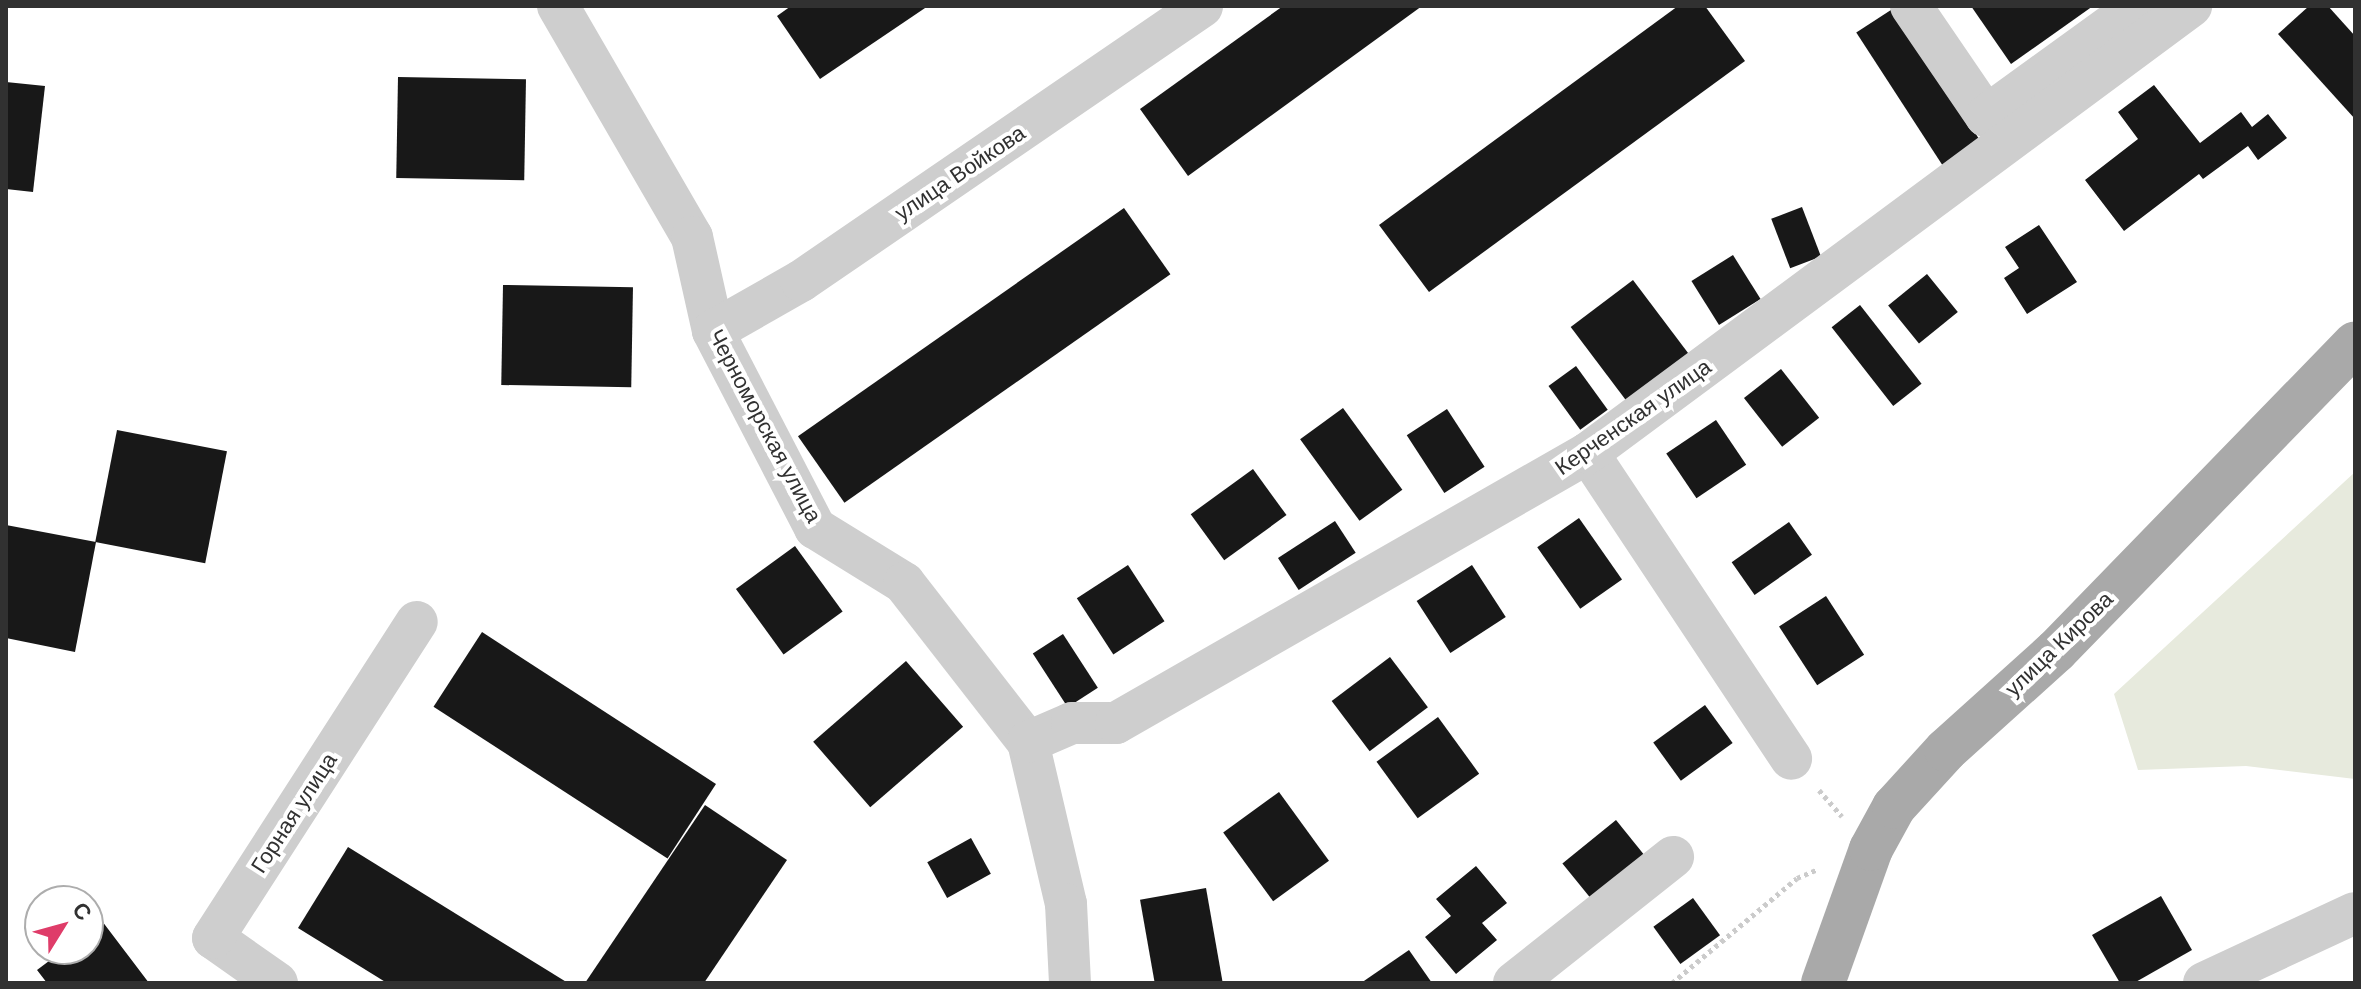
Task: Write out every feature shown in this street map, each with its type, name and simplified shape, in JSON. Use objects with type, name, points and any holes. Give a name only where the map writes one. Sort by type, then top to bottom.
[{"type":"main road","name":"улица Кирова","points":[[1823,983],[1871,849],[1894,807],[1946,750],[2056,651],[2355,343]]},
{"type":"street","name":"Черноморская улица","points":[[558,6],[692,237],[713,331],[815,528],[904,583],[1028,742],[1066,904],[1070,983]]},
{"type":"street","name":"улица Войкова","points":[[713,331],[814,272],[1202,6]]},
{"type":"street","points":[[1911,6],[1986,116],[2138,6]]},
{"type":"street","name":"Керченская улица","points":[[1028,742],[1072,723],[1116,723],[1588,453],[2191,6]]},
{"type":"street","points":[[1588,453],[1791,759]]},
{"type":"street","name":"Горная улица","points":[[277,983],[213,938],[417,622]]},
{"type":"street","points":[[1514,983],[1673,857]]},
{"type":"street","points":[[2204,983],[2355,913]]},
{"type":"path","points":[[1791,759],[1871,849]]},
{"type":"path","points":[[1672,983],[1797,878],[1825,866],[1857,890]]},
{"type":"shaded area","points":[[2355,472],[2355,779],[2246,766],[2138,770],[2114,694]]},
{"type":"building","points":[[791,6],[928,6],[820,79],[777,16]]},
{"type":"building","points":[[1283,6],[1422,6],[1188,176],[1140,109]]},
{"type":"building","points":[[1678,6],[1705,6],[1745,61],[1429,292],[1379,225]]},
{"type":"building","points":[[1971,6],[2093,6],[2011,64]]},
{"type":"building","points":[[2309,6],[2328,6],[2355,36],[2355,119],[2278,34]]},
{"type":"building","points":[[1894,8],[1982,143],[1944,168],[1856,33]]},
{"type":"building","points":[[398,77],[526,79],[524,180],[396,178]]},
{"type":"building","points":[[6,82],[45,86],[33,192],[6,189]]},
{"type":"building","points":[[2154,85],[2200,143],[2241,112],[2252,127],[2268,114],[2287,138],[2258,160],[2248,146],[2203,179],[2199,174],[2124,231],[2085,180],[2138,139],[2118,112]]},
{"type":"building","points":[[1802,207],[1821,256],[1790,268],[1771,219]]},
{"type":"building","points":[[1124,208],[1170,274],[844,503],[798,436]]},
{"type":"building","points":[[2039,225],[2077,282],[2027,314],[2004,278],[2019,268],[2005,247]]},
{"type":"building","points":[[1733,255],[1761,299],[1719,325],[1691,281]]},
{"type":"building","points":[[1927,274],[1958,312],[1919,344],[1888,305]]},
{"type":"building","points":[[1633,280],[1690,355],[1627,402],[1571,327]]},
{"type":"building","points":[[503,285],[633,287],[631,387],[501,385]]},
{"type":"building","points":[[1860,305],[1922,384],[1893,406],[1832,327]]},
{"type":"building","points":[[1576,366],[1608,410],[1580,430],[1548,386]]},
{"type":"building","points":[[1781,369],[1819,418],[1782,447],[1744,398]]},
{"type":"building","points":[[1343,408],[1402,490],[1359,521],[1300,439]]},
{"type":"building","points":[[1447,409],[1485,467],[1444,493],[1407,435]]},
{"type":"building","points":[[1716,420],[1746,465],[1696,498],[1666,454]]},
{"type":"building","points":[[117,430],[227,451],[205,563],[95,542]]},
{"type":"building","points":[[1253,469],[1287,515],[1224,560],[1191,514]]},
{"type":"building","points":[[1579,518],[1622,579],[1580,609],[1537,547]]},
{"type":"building","points":[[1335,521],[1356,553],[1299,590],[1278,558]]},
{"type":"building","points":[[1789,522],[1812,555],[1755,595],[1732,562]]},
{"type":"building","points":[[6,525],[96,542],[75,652],[6,638]]},
{"type":"building","points":[[795,546],[843,612],[784,654],[736,589]]},
{"type":"building","points":[[1128,565],[1164,621],[1113,654],[1077,598]]},
{"type":"building","points":[[1472,565],[1506,617],[1450,653],[1417,601]]},
{"type":"building","points":[[1826,596],[1864,655],[1817,685],[1779,626]]},
{"type":"building","points":[[482,632],[716,784],[668,859],[434,707]]},
{"type":"building","points":[[1063,634],[1098,688],[1068,707],[1033,654]]},
{"type":"building","points":[[1390,657],[1428,707],[1370,751],[1332,701]]},
{"type":"building","points":[[906,661],[963,727],[870,807],[813,742]]},
{"type":"building","points":[[1705,705],[1733,743],[1681,781],[1653,743]]},
{"type":"building","points":[[1438,717],[1479,774],[1418,818],[1377,762]]},
{"type":"building","points":[[1279,792],[1329,861],[1273,901],[1223,833]]},
{"type":"building","points":[[705,805],[787,860],[704,983],[585,983]]},
{"type":"building","points":[[1616,820],[1648,860],[1594,903],[1562,863]]},
{"type":"building","points":[[971,838],[991,874],[947,898],[927,862]]},
{"type":"building","points":[[348,847],[568,983],[387,983],[298,928]]},
{"type":"building","points":[[1476,866],[1507,903],[1482,923],[1497,940],[1456,974],[1425,937],[1451,916],[1436,899]]},
{"type":"building","points":[[1206,888],[1223,983],[1155,983],[1140,900]]},
{"type":"building","points":[[2161,896],[2192,950],[2134,983],[2120,983],[2092,935]]},
{"type":"building","points":[[1693,898],[1720,935],[1680,964],[1653,927]]},
{"type":"building","points":[[104,924],[149,983],[47,983],[37,970],[44,965],[104,965]]},
{"type":"building","points":[[1409,950],[1432,983],[1361,983]]}]
